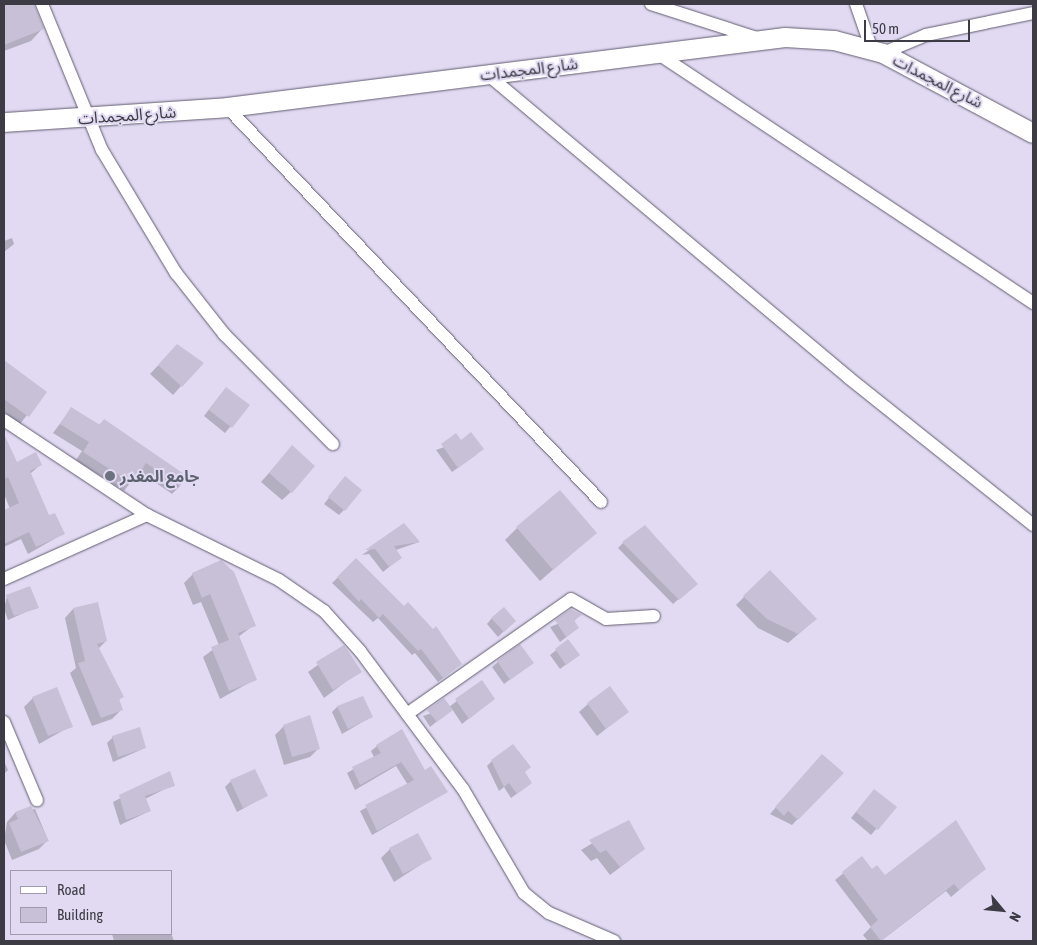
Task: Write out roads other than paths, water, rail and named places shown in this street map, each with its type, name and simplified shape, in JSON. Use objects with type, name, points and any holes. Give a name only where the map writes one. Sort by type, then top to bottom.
[{"type":"main road","name":"شارع المجمدات","points":[[4,122],[88,118],[227,107],[657,53],[757,38],[809,37],[878,51],[1033,133]]},
{"type":"street","points":[[42,4],[88,118],[116,177],[200,305],[333,444]]},
{"type":"street","points":[[651,4],[757,38]]},
{"type":"street","points":[[856,4],[878,51],[926,34],[1033,14]]},
{"type":"street","points":[[657,53],[1033,303]]},
{"type":"street","points":[[487,74],[842,372],[1033,525]]},
{"type":"street","points":[[227,107],[601,502]]},
{"type":"street","points":[[4,420],[146,515],[301,592],[342,629],[463,789],[524,893],[549,913],[614,941]]},
{"type":"street","points":[[4,579],[146,515]]},
{"type":"street","points":[[407,714],[571,599],[606,619],[654,616]]},
{"type":"street","points":[[4,722],[37,800]]},
{"type":"place","name":"جامع المغدر","points":[[110,476]]}]
